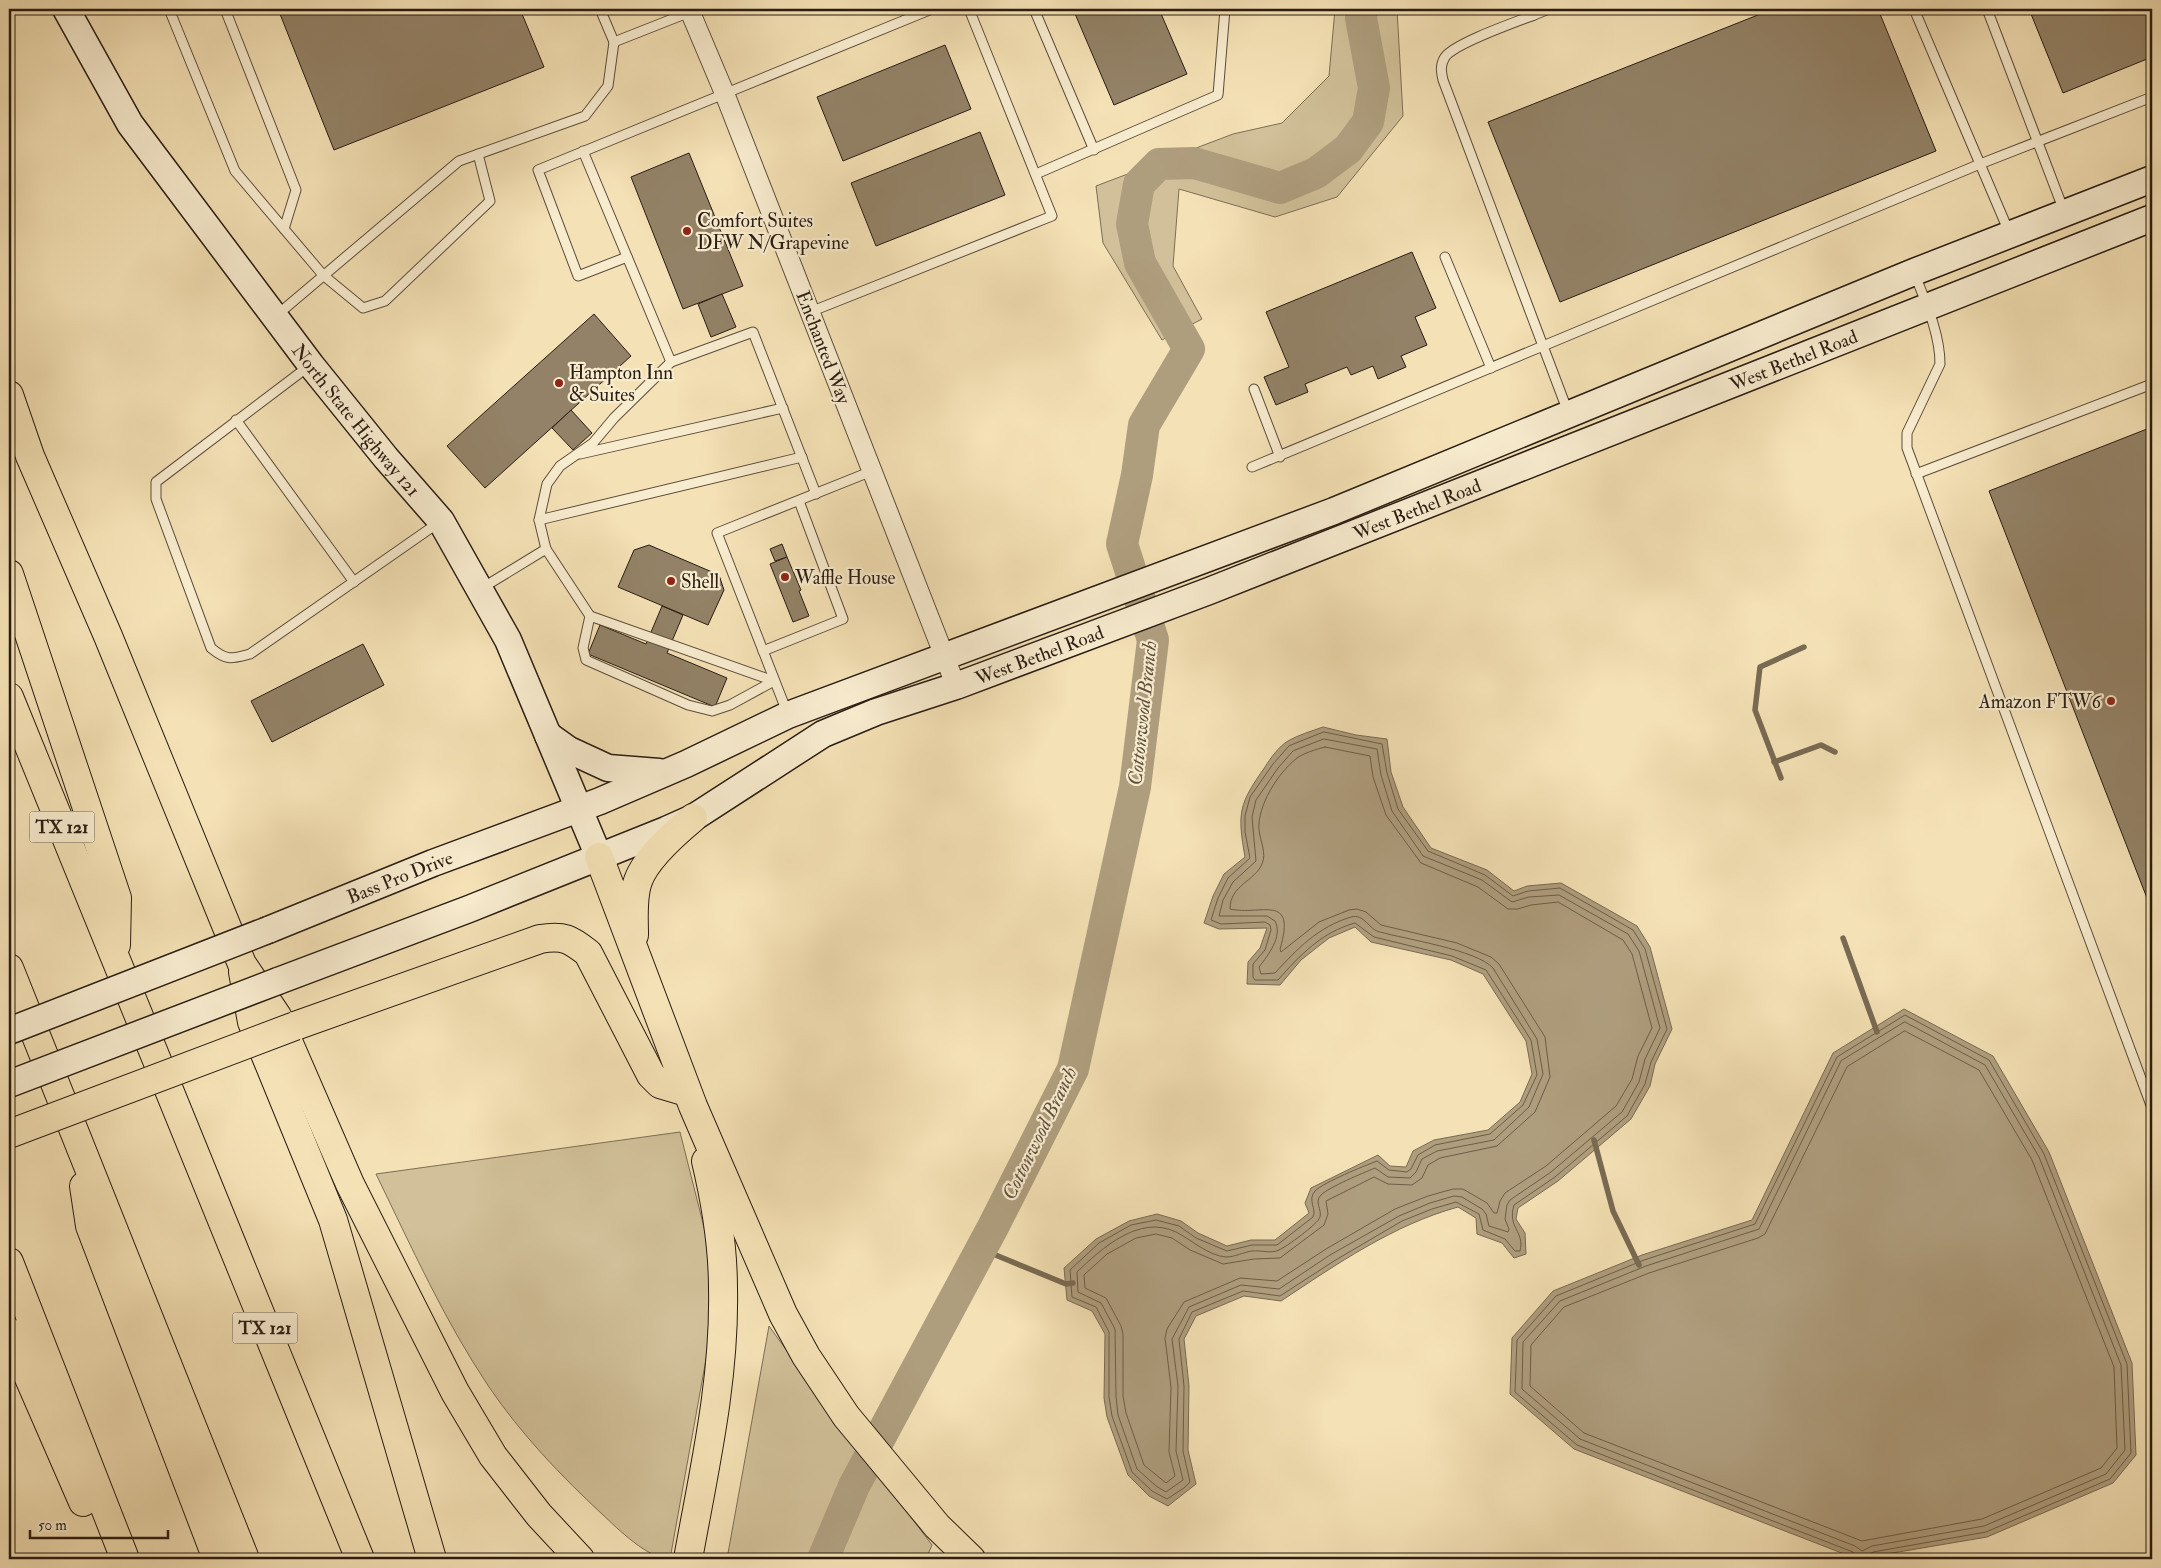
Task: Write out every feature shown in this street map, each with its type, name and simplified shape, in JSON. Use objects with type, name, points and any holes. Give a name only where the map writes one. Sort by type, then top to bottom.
[{"type":"highway","points":[[9,395],[45,492],[108,636],[242,964],[277,1016],[350,1184],[454,1392],[493,1456],[539,1515],[580,1559]]},
{"type":"highway","points":[[9,574],[117,898],[116,957]]},
{"type":"highway","name":"TX 121","points":[[9,698],[116,957],[205,1183],[360,1559]]},
{"type":"highway","points":[[634,949],[635,900],[638,880],[669,839],[693,818]]},
{"type":"highway","points":[[599,858],[690,1099],[783,1314],[827,1390],[867,1442],[937,1526],[971,1559]]},
{"type":"highway","points":[[9,1134],[295,1026],[540,939],[558,936],[572,941],[588,953],[651,1075],[660,1084],[690,1099],[711,1185],[718,1232],[723,1289],[720,1356],[716,1394],[688,1559]]},
{"type":"highway","points":[[242,964],[252,1022],[333,1220],[432,1559]]},
{"type":"highway","points":[[9,968],[244,1559]]},
{"type":"highway","points":[[74,1133],[90,1226],[216,1559]]},
{"type":"highway","points":[[9,1262],[23,1344],[108,1559]]},
{"type":"highway","points":[[23,1344],[124,1559]]},
{"type":"main road","name":"North State Highway 121","points":[[66,9],[130,124],[311,365],[386,458],[441,521],[508,640],[599,858]]},
{"type":"main road","name":"West Bethel Road","points":[[788,714],[1334,511],[1914,272],[2152,179]]},
{"type":"main road","name":"West Bethel Road","points":[[693,818],[822,734],[876,712],[956,686],[1209,591],[2152,218]]},
{"type":"main road","points":[[1569,414],[1581,444]]},
{"type":"main road","name":"Bass Pro Drive","points":[[9,1031],[268,930],[432,863],[578,810],[686,764],[788,714]]},
{"type":"main road","points":[[548,735],[594,764],[608,768],[665,772]]},
{"type":"main road","points":[[9,1084],[599,858],[693,818]]},
{"type":"street","name":"Enchanted Way","points":[[690,10],[724,92],[956,686]]},
{"type":"lane","points":[[169,9],[235,171],[323,276],[363,308],[385,301],[490,201],[478,154]]},
{"type":"lane","points":[[225,9],[296,190],[284,229]]},
{"type":"lane","points":[[275,317],[459,161],[585,116],[608,86],[614,42],[600,9]]},
{"type":"lane","points":[[627,257],[578,276],[538,170],[724,92],[932,9]]},
{"type":"lane","points":[[810,312],[1052,216],[969,9]]},
{"type":"lane","points":[[1034,9],[1094,150]]},
{"type":"lane","points":[[1036,174],[1218,95],[1225,9]]},
{"type":"lane","points":[[1549,9],[1533,12],[1459,46],[1446,56],[1440,67],[1443,80],[1569,414]]},
{"type":"lane","points":[[1914,9],[2010,235]]},
{"type":"lane","points":[[1987,9],[2065,214]]},
{"type":"lane","points":[[614,42],[690,10]]},
{"type":"lane","points":[[1252,467],[1280,457],[1980,164],[2152,96]]},
{"type":"lane","points":[[583,151],[671,362]]},
{"type":"lane","points":[[1445,257],[1491,368]]},
{"type":"lane","points":[[1914,272],[1928,307],[1940,353],[1940,364],[1907,433],[1907,448],[2152,1108]]},
{"type":"lane","points":[[774,681],[590,616],[546,549],[539,520],[547,484],[560,466],[593,443],[614,418],[671,362],[753,332],[816,494]]},
{"type":"lane","points":[[311,365],[156,482],[156,499],[211,648],[223,657],[232,658],[250,654],[441,521]]},
{"type":"lane","points":[[1916,474],[2152,384]]},
{"type":"lane","points":[[1254,389],[1280,457]]},
{"type":"lane","points":[[575,456],[783,408]]},
{"type":"lane","points":[[236,420],[354,582]]},
{"type":"lane","points":[[539,520],[802,457]]},
{"type":"lane","points":[[788,714],[717,533],[872,471]]},
{"type":"lane","points":[[763,652],[843,619],[799,501]]},
{"type":"lane","points":[[480,590],[546,549]]},
{"type":"lane","points":[[590,616],[582,648],[586,660],[688,705],[712,711],[730,705],[774,681]]},
{"type":"shaded area","points":[[1335,9],[1397,9],[1403,116],[1337,197],[1275,217],[1179,189],[1173,266],[1202,319],[1162,340],[1103,243],[1096,186],[1233,134],[1282,123],[1329,76]]},
{"type":"shaded area","points":[[680,1132],[712,1259],[712,1326],[670,1559],[661,1558],[643,1549],[616,1527],[557,1470],[501,1404],[457,1336],[376,1174]]},
{"type":"shaded area","points":[[769,1326],[932,1545],[926,1559],[727,1559]]},
{"type":"water","points":[[1323,727],[1356,735],[1387,739],[1391,772],[1403,807],[1431,848],[1487,870],[1514,891],[1527,886],[1561,883],[1637,926],[1650,947],[1672,1029],[1655,1064],[1650,1086],[1631,1119],[1558,1181],[1518,1208],[1516,1219],[1525,1233],[1526,1254],[1514,1258],[1502,1243],[1477,1234],[1476,1218],[1458,1207],[1411,1224],[1388,1235],[1344,1260],[1281,1301],[1244,1296],[1196,1316],[1184,1339],[1189,1386],[1188,1450],[1196,1484],[1168,1506],[1149,1496],[1128,1475],[1107,1417],[1104,1398],[1105,1334],[1092,1311],[1067,1300],[1064,1268],[1096,1239],[1129,1221],[1157,1214],[1181,1221],[1198,1233],[1227,1246],[1251,1240],[1275,1240],[1309,1213],[1305,1203],[1311,1188],[1378,1155],[1390,1166],[1406,1167],[1413,1151],[1434,1140],[1488,1130],[1520,1102],[1532,1074],[1526,1041],[1483,974],[1451,960],[1371,942],[1355,927],[1329,938],[1301,960],[1280,985],[1247,984],[1248,962],[1260,948],[1267,928],[1219,929],[1204,923],[1213,896],[1224,874],[1245,857],[1241,819],[1242,809],[1250,790],[1269,760],[1281,746],[1296,737]]},
{"type":"water","points":[[1904,1009],[1993,1056],[2049,1152],[2132,1363],[2136,1455],[2113,1483],[1987,1537],[1857,1559],[1574,1449],[1510,1394],[1512,1338],[1553,1291],[1642,1255],[1752,1220],[1833,1053]]},
{"type":"building","points":[[278,9],[520,9],[544,67],[334,150]]},
{"type":"building","points":[[1073,9],[1159,9],[1187,74],[1114,105]]},
{"type":"building","points":[[1773,9],[1878,9],[1936,151],[1560,302],[1488,122]]},
{"type":"building","points":[[2029,9],[2152,9],[2152,57],[2063,93]]},
{"type":"building","points":[[945,45],[971,109],[843,161],[817,97]]},
{"type":"building","points":[[980,132],[1005,195],[876,246],[851,183]]},
{"type":"building","name":"Comfort Suites DFW N/Grapevine","points":[[689,153],[743,286],[683,309],[631,177]]},
{"type":"building","points":[[1412,252],[1436,308],[1415,317],[1427,345],[1401,356],[1406,367],[1378,379],[1373,366],[1351,375],[1347,367],[1305,384],[1308,392],[1276,405],[1264,377],[1289,367],[1266,312]]},
{"type":"building","points":[[722,294],[736,327],[711,337],[698,304]]},
{"type":"building","name":"Hampton Inn & Suites","points":[[594,314],[631,356],[485,488],[447,446]]},
{"type":"building","points":[[571,410],[592,433],[573,450],[552,428]]},
{"type":"building","name":"Amazon FTW6","points":[[2152,427],[2152,911],[1989,491]]},
{"type":"building","points":[[782,544],[787,557],[775,561],[770,549]]},
{"type":"building","name":"Shell","points":[[649,545],[719,575],[724,590],[708,625],[618,587],[634,550]]},
{"type":"building","name":"Waffle House","points":[[787,557],[801,590],[799,591],[809,616],[793,622],[770,564]]},
{"type":"building","name":"Shell","points":[[662,606],[683,615],[667,653],[727,678],[715,707],[588,654],[600,625],[646,644]]},
{"type":"building","points":[[363,644],[384,685],[272,742],[251,701]]},
{"type":"waterway","name":"Cottonwood Branch","points":[[823,1559],[854,1486],[993,1227],[1073,1069],[1135,787],[1153,640],[1122,544],[1137,475],[1144,425],[1189,349],[1140,263],[1132,224],[1139,184],[1159,164],[1194,163],[1280,188],[1316,173],[1348,149],[1368,122],[1374,88],[1361,18],[1362,9]]},
{"type":"waterway","points":[[1781,778],[1755,710],[1760,667],[1804,647]]},
{"type":"waterway","points":[[1774,762],[1821,745],[1835,752]]},
{"type":"waterway","points":[[1843,938],[1877,1032]]},
{"type":"waterway","points":[[1594,1140],[1613,1211],[1639,1265]]},
{"type":"waterway","points":[[981,1249],[1066,1284],[1073,1283]]},
{"type":"place","name":"Comfort Suites DFW N/Grapevine","points":[[687,231]]},
{"type":"place","name":"Hampton Inn & Suites","points":[[559,383]]},
{"type":"place","name":"Waffle House","points":[[785,577]]},
{"type":"place","name":"Shell","points":[[671,581]]},
{"type":"place","name":"Amazon FTW6","points":[[2111,701]]}]
